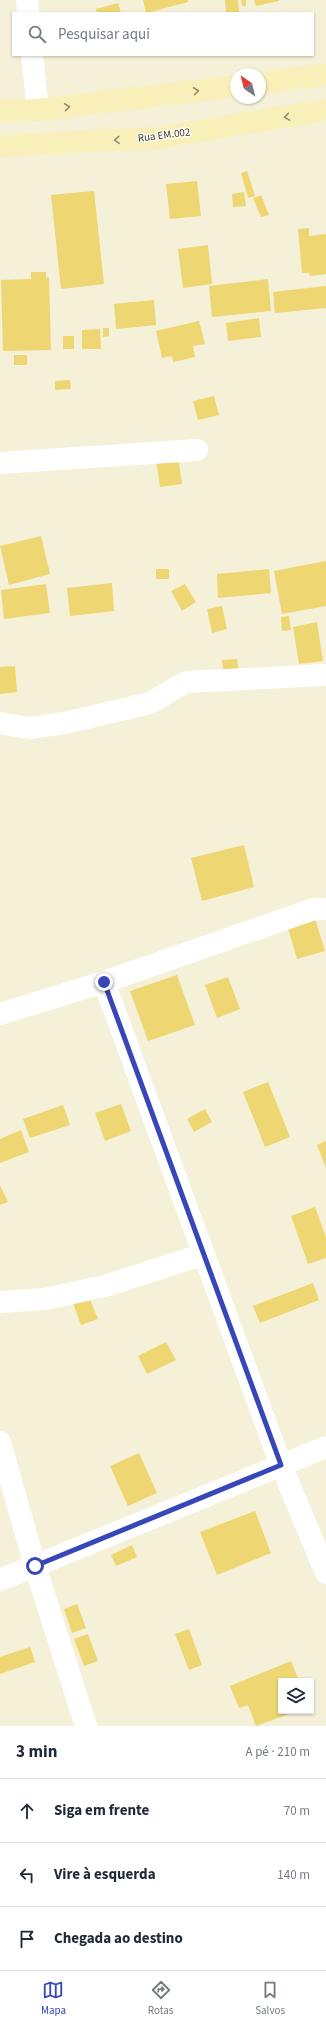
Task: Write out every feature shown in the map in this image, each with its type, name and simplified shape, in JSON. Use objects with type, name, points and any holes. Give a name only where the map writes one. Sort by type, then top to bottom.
[{"type":"street","points":[[27,0],[28,12]]},
{"type":"street","points":[[32,56],[38,110]]},
{"type":"street","points":[[266,82],[326,75]]},
{"type":"street","points":[[0,112],[38,110],[230,87]]},
{"type":"street","name":"Rua EM.002","points":[[0,146],[158,138],[326,110]]},
{"type":"street","points":[[0,463],[197,450]]},
{"type":"street","points":[[0,739],[29,728],[65,723],[150,704],[186,682],[326,675]]},
{"type":"street","points":[[0,723],[29,728]]},
{"type":"street","points":[[0,1014],[104,982],[314,909],[326,909]]},
{"type":"street","points":[[104,982],[281,1465],[326,1573]]},
{"type":"street","points":[[0,1302],[45,1299],[98,1287],[204,1254]]},
{"type":"street","points":[[0,1442],[35,1566],[86,1726]]},
{"type":"street","points":[[0,1580],[326,1447]]},
{"type":"building","points":[[143,0],[188,0],[188,2],[146,12]]},
{"type":"building","points":[[225,0],[238,0],[239,12],[226,12]]},
{"type":"building","points":[[241,0],[246,0],[246,6],[242,6]]},
{"type":"building","points":[[254,0],[279,0],[279,1],[256,6]]},
{"type":"building","points":[[118,3],[121,12],[97,12],[96,9]]},
{"type":"building","points":[[247,171],[255,196],[248,198],[241,173]]},
{"type":"building","points":[[197,181],[201,216],[170,219],[166,184]]},
{"type":"building","points":[[94,191],[104,284],[61,289],[51,195]]},
{"type":"building","points":[[244,192],[246,206],[233,207],[232,194]]},
{"type":"building","points":[[261,195],[269,215],[261,217],[253,198]]},
{"type":"building","points":[[309,228],[309,236],[326,234],[326,274],[310,276],[309,273],[302,273],[298,229]]},
{"type":"building","points":[[208,245],[212,284],[183,288],[178,249]]},
{"type":"building","points":[[31,272],[46,272],[46,278],[49,277],[51,350],[3,351],[1,280],[31,279]]},
{"type":"building","points":[[268,279],[271,311],[212,317],[209,286]]},
{"type":"building","points":[[326,286],[326,308],[275,313],[273,292]]},
{"type":"building","points":[[154,300],[156,325],[116,329],[114,304]]},
{"type":"building","points":[[259,318],[261,337],[228,341],[226,323]]},
{"type":"building","points":[[199,321],[205,344],[193,346],[195,357],[173,362],[172,356],[162,358],[156,331]]},
{"type":"building","points":[[103,328],[109,328],[109,336],[103,337]]},
{"type":"building","points":[[100,329],[101,349],[82,349],[82,330]]},
{"type":"building","points":[[63,336],[74,336],[74,349],[63,349]]},
{"type":"building","points":[[14,355],[27,355],[27,365],[14,365]]},
{"type":"building","points":[[70,380],[71,389],[55,390],[55,381]]},
{"type":"building","points":[[214,396],[219,415],[198,420],[193,401]]},
{"type":"building","points":[[178,456],[182,484],[160,487],[156,459]]},
{"type":"building","points":[[41,536],[50,574],[9,585],[0,546]]},
{"type":"building","points":[[326,561],[326,606],[282,614],[274,571]]},
{"type":"building","points":[[156,569],[169,569],[169,579],[156,579]]},
{"type":"building","points":[[269,569],[271,593],[218,598],[217,574]]},
{"type":"building","points":[[112,583],[114,611],[70,616],[67,588]]},
{"type":"building","points":[[46,584],[50,613],[4,619],[1,590]]},
{"type":"building","points":[[185,584],[196,602],[182,611],[171,591]]},
{"type":"building","points":[[222,606],[227,629],[212,633],[207,609]]},
{"type":"building","points":[[289,616],[291,630],[282,631],[281,617]]},
{"type":"building","points":[[317,622],[323,661],[299,664],[293,627]]},
{"type":"building","points":[[237,659],[239,673],[224,675],[222,660]]},
{"type":"building","points":[[15,666],[17,692],[0,694],[0,667]]},
{"type":"building","points":[[244,845],[254,887],[202,901],[191,858]]},
{"type":"building","points":[[315,919],[325,951],[297,959],[288,928]]},
{"type":"building","points":[[177,975],[195,1025],[148,1041],[130,991]]},
{"type":"building","points":[[228,977],[240,1009],[217,1018],[205,985]]},
{"type":"building","points":[[268,1082],[290,1137],[265,1147],[243,1092]]},
{"type":"building","points":[[121,1104],[131,1131],[105,1141],[95,1113]]},
{"type":"building","points":[[63,1105],[70,1125],[30,1138],[23,1119]]},
{"type":"building","points":[[205,1109],[212,1122],[194,1132],[187,1119]]},
{"type":"building","points":[[21,1130],[29,1152],[0,1163],[0,1139]]},
{"type":"building","points":[[326,1141],[326,1168],[317,1145]]},
{"type":"building","points":[[0,1185],[8,1202],[0,1205]]},
{"type":"building","points":[[315,1207],[326,1237],[326,1258],[308,1264],[291,1216]]},
{"type":"building","points":[[313,1283],[319,1300],[260,1323],[253,1306]]},
{"type":"building","points":[[89,1297],[98,1319],[81,1325],[73,1303]]},
{"type":"building","points":[[166,1342],[176,1360],[147,1374],[138,1356]]},
{"type":"building","points":[[139,1453],[157,1493],[128,1506],[110,1466]]},
{"type":"building","points":[[255,1511],[271,1553],[217,1575],[200,1532]]},
{"type":"building","points":[[132,1545],[137,1557],[116,1566],[111,1555]]},
{"type":"building","points":[[77,1604],[86,1628],[72,1633],[64,1609]]},
{"type":"building","points":[[189,1629],[202,1665],[189,1670],[175,1634]]},
{"type":"building","points":[[88,1634],[98,1661],[84,1666],[74,1639]]},
{"type":"building","points":[[30,1647],[35,1662],[0,1674],[0,1657]]},
{"type":"building","points":[[291,1661],[298,1678],[278,1678],[278,1714],[289,1714],[256,1726],[248,1705],[239,1708],[230,1686]]},
{"type":"route","points":[[35,1566],[281,1465],[104,982]]}]
